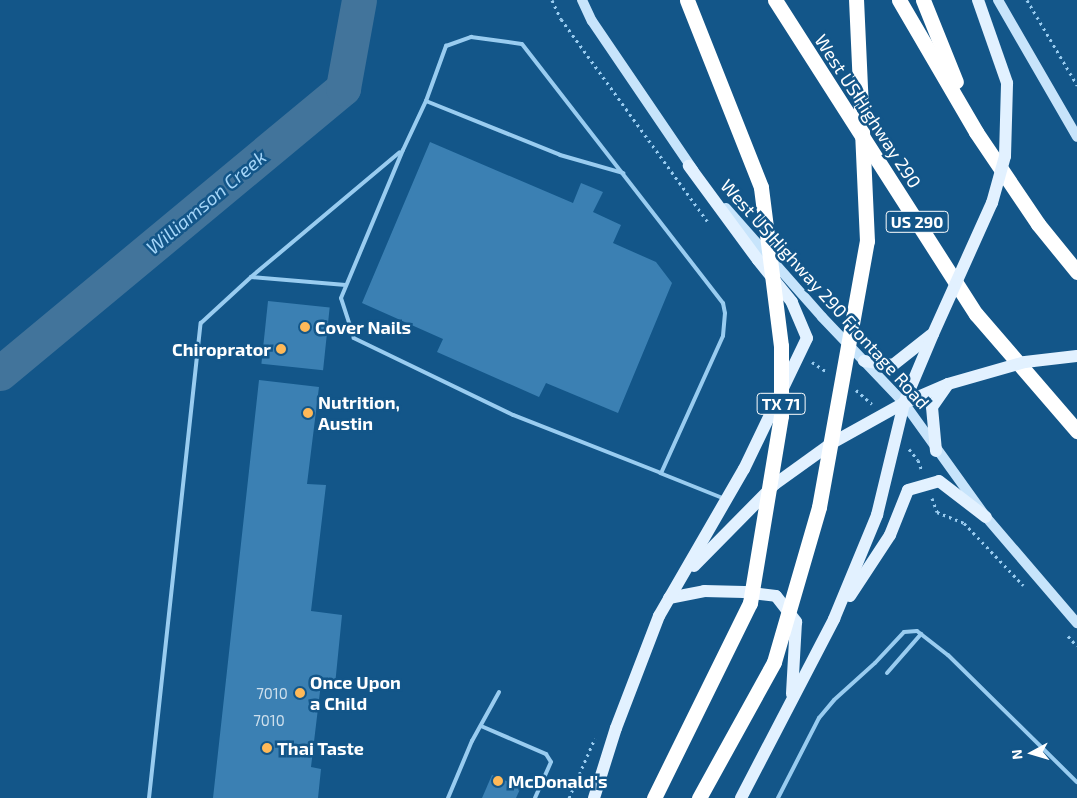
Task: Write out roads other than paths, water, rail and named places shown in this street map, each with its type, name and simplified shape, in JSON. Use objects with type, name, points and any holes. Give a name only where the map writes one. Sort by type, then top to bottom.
[{"type":"highway","name":"TX 71","points":[[654,798],[750,603],[781,416],[781,346],[761,187],[687,0]]},
{"type":"highway","name":"West US Highway 290","points":[[776,0],[976,314],[1077,431]]},
{"type":"highway","points":[[699,798],[774,662],[819,507],[866,241],[856,0]]},
{"type":"highway","points":[[900,0],[976,132],[1038,224],[1077,272]]},
{"type":"highway","points":[[923,0],[976,132]]},
{"type":"main road","name":"West US Highway 290 Frontage Road","points":[[582,0],[592,21],[689,166],[904,403],[936,451],[986,517],[1077,623]]},
{"type":"main road","points":[[741,798],[834,619],[877,514],[904,403],[992,203],[1005,156],[1007,83],[978,0]]},
{"type":"main road","points":[[998,0],[1077,137]]},
{"type":"main road","points":[[594,798],[616,728],[659,616],[744,469],[807,338],[792,302],[758,260],[689,166]]},
{"type":"main road","points":[[864,361],[893,365],[933,334]]},
{"type":"main road","points":[[681,578],[775,484],[832,443],[904,403],[948,384],[1025,362],[1077,356]]},
{"type":"main road","points":[[936,451],[932,407],[948,384]]},
{"type":"main road","points":[[834,619],[890,535],[908,490],[939,481],[986,517]]},
{"type":"main road","points":[[669,598],[704,591],[744,592],[776,596],[796,622],[792,700]]},
{"type":"lane","points":[[471,37],[522,44],[723,303],[725,313],[722,336],[661,473],[513,415],[354,338],[340,298],[402,150],[426,101],[446,46],[471,37]]},
{"type":"lane","points":[[426,101],[560,155],[623,173]]},
{"type":"lane","points":[[149,798],[202,324],[251,276],[402,150]]},
{"type":"lane","points":[[251,276],[346,285]]},
{"type":"lane","points":[[651,469],[726,499]]},
{"type":"lane","points":[[778,798],[819,718],[834,700],[875,663],[904,632],[917,631],[948,656],[1077,782]]},
{"type":"lane","points":[[887,673],[921,634]]},
{"type":"lane","points":[[448,798],[499,692]]},
{"type":"lane","points":[[481,726],[546,754],[551,762],[535,798]]},
{"type":"waterway","name":"Williamson Creek","points":[[0,373],[343,88],[359,0]]},
{"type":"place","name":"Cover Nails","points":[[305,327]]},
{"type":"place","name":"Chiroprator","points":[[281,349]]},
{"type":"place","name":"Nutrition, Austin","points":[[308,413]]},
{"type":"place","name":"Once Upon a Child","points":[[300,693]]},
{"type":"place","name":"Thai Taste","points":[[267,748]]},
{"type":"place","name":"McDonald's","points":[[498,781]]}]
